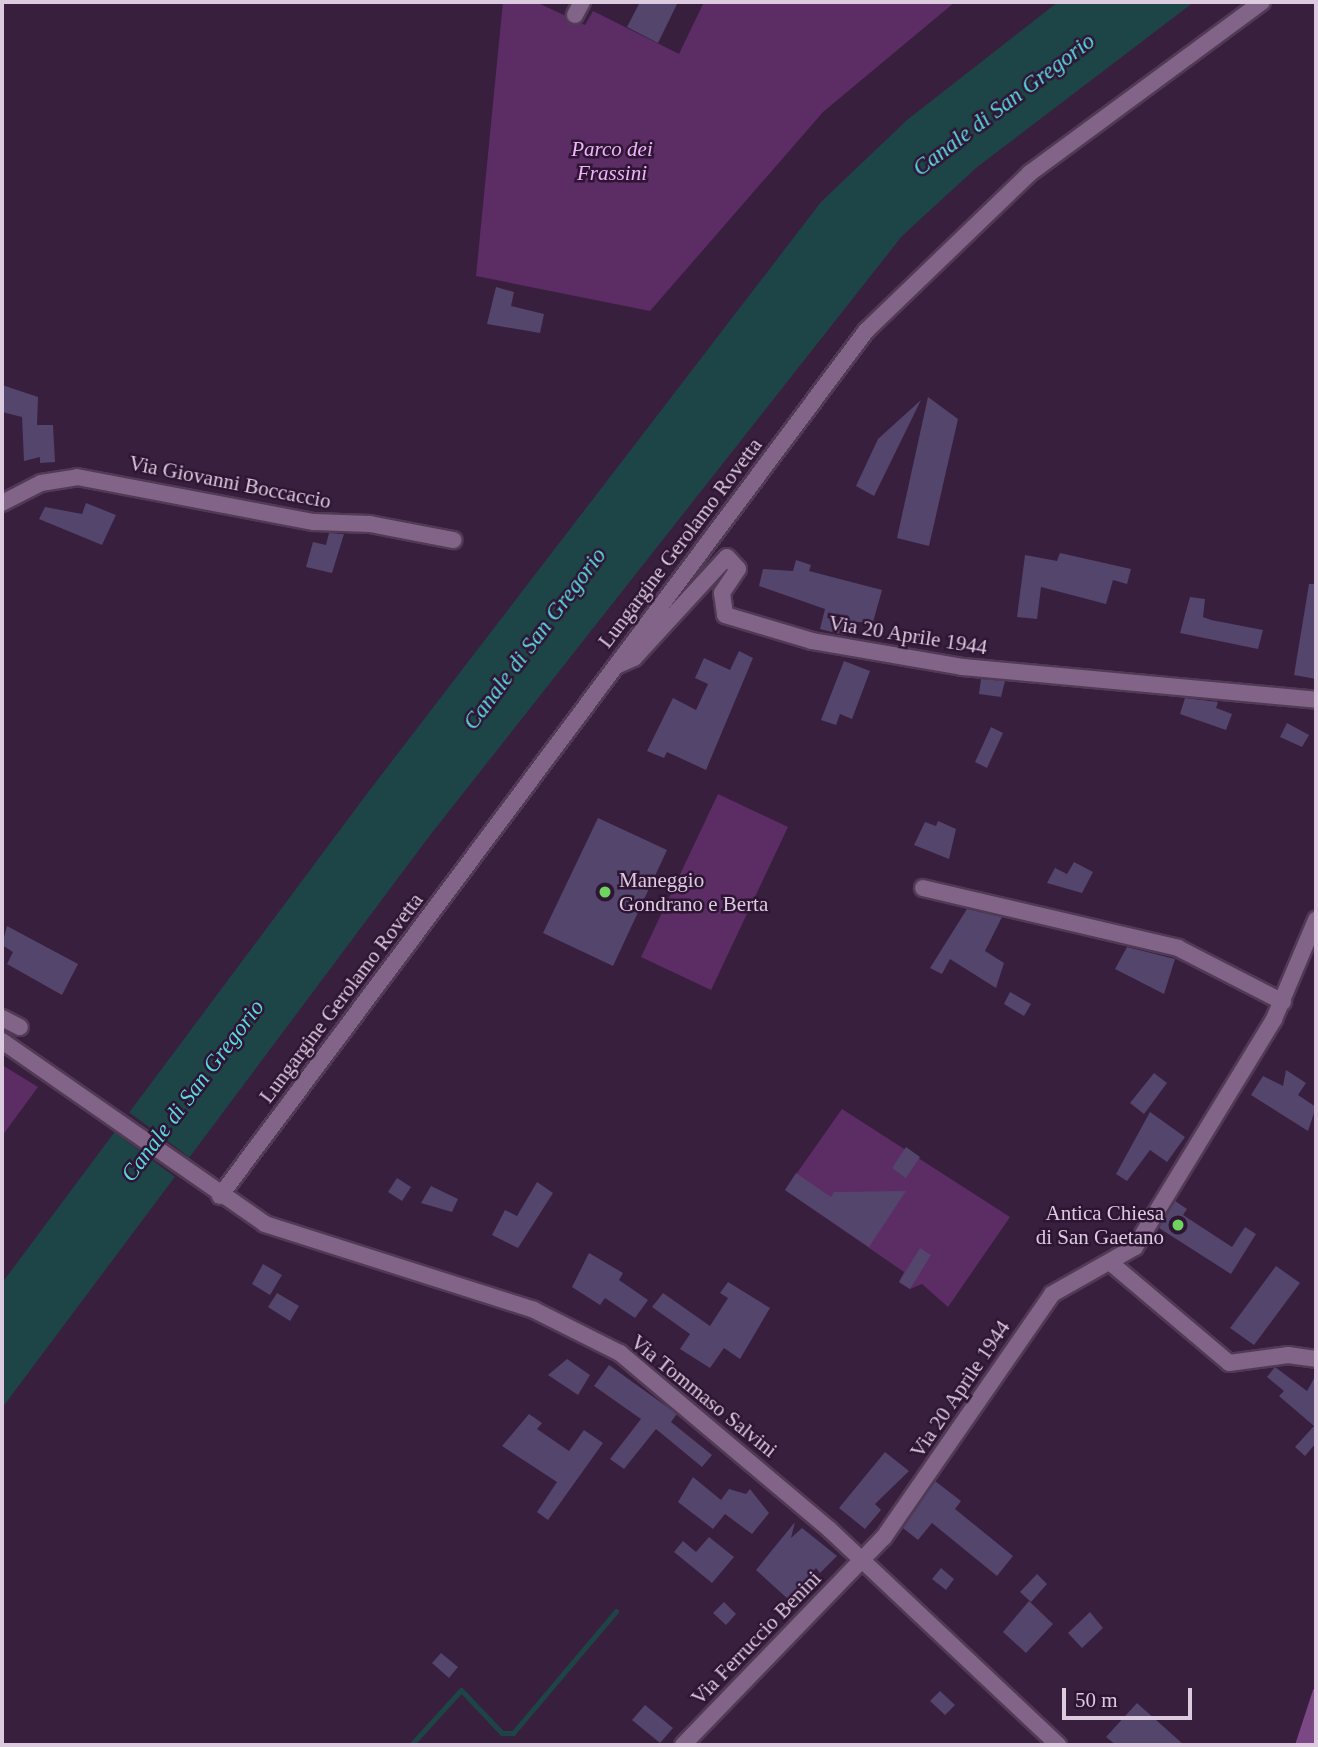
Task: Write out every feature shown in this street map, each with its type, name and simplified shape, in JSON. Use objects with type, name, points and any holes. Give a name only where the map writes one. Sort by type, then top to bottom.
[{"type":"street","name":"Lungargine Gerolamo Rovetta","points":[[215,1192],[866,331],[1030,173],[1262,2]]},
{"type":"street","name":"Via Giovanni Boccaccio","points":[[2,503],[41,483],[77,477],[314,522],[370,524],[453,540]]},
{"type":"street","name":"Via 20 Aprile 1944","points":[[614,666],[634,658],[727,557],[738,569],[722,593],[725,615],[812,641],[963,667],[1316,700]]},
{"type":"street","points":[[923,888],[1178,948],[1283,1002]]},
{"type":"street","name":"Via 20 Aprile 1944","points":[[861,1561],[1052,1294],[1112,1264],[1135,1247],[1283,1002],[1316,920]]},
{"type":"street","points":[[2,1018],[20,1027]]},
{"type":"street","name":"Via Tommaso Salvini","points":[[2,1041],[104,1108],[215,1192],[303,1241],[502,1299],[583,1331],[706,1420],[1058,1745]]},
{"type":"street","points":[[1112,1264],[1229,1363],[1288,1355],[1316,1359]]},
{"type":"street","name":"Via Ferruccio Benini","points":[[682,1745],[861,1561]]},
{"type":"green space","name":"Parco dei Frassini","points":[[503,2],[536,2],[585,25],[593,11],[679,54],[704,2],[955,2],[823,112],[650,311],[476,276]]},
{"type":"green space","points":[[718,794],[788,827],[711,990],[641,957]]},
{"type":"green space","points":[[2,1065],[38,1087],[2,1136]]},
{"type":"green space","points":[[842,1109],[1010,1217],[948,1307],[922,1284],[910,1289],[899,1282],[904,1272],[785,1190]]},
{"type":"shaded area","points":[[1316,1686],[1316,1745],[1295,1745],[1313,1690]]},
{"type":"water","name":"Canale di San Gregorio","points":[[1058,2],[1194,2],[976,168],[902,236],[431,834],[2,1408],[2,1283],[369,791],[821,202],[907,120]]},
{"type":"pier","points":[[126,1110],[190,1158],[175,1177],[112,1130]]},
{"type":"building","points":[[640,2],[678,2],[658,43],[627,27]]},
{"type":"building","points":[[496,287],[514,292],[511,306],[544,314],[540,333],[487,324]]},
{"type":"building","points":[[2,385],[38,397],[37,425],[53,425],[55,462],[40,463],[40,457],[24,461],[22,417],[2,412]]},
{"type":"building","points":[[928,397],[958,419],[929,546],[897,538]]},
{"type":"building","points":[[921,400],[874,496],[856,486],[878,439]]},
{"type":"building","points":[[86,503],[116,515],[102,545],[39,519],[45,507],[82,514]]},
{"type":"building","points":[[329,533],[344,534],[332,573],[306,567],[313,542],[326,545]]},
{"type":"building","points":[[1060,553],[1131,569],[1127,584],[1113,580],[1106,604],[1041,587],[1037,619],[1017,617],[1025,555],[1057,561]]},
{"type":"building","points":[[796,560],[811,565],[809,571],[882,590],[873,622],[847,622],[844,635],[820,629],[825,609],[759,586],[763,569],[793,571]]},
{"type":"building","points":[[1309,584],[1316,584],[1316,679],[1294,675]]},
{"type":"building","points":[[1190,597],[1205,599],[1203,617],[1263,630],[1258,649],[1180,633]]},
{"type":"building","points":[[739,651],[753,658],[706,770],[667,752],[664,758],[647,751],[673,698],[696,710],[708,684],[695,678],[704,658],[730,670]]},
{"type":"building","points":[[844,661],[870,671],[852,719],[840,714],[836,725],[821,720]]},
{"type":"building","points":[[981,679],[1005,681],[1001,697],[979,694]]},
{"type":"building","points":[[1185,698],[1218,702],[1216,708],[1232,714],[1226,730],[1180,714]]},
{"type":"building","points":[[1287,723],[1309,735],[1302,747],[1280,737]]},
{"type":"building","points":[[991,727],[1003,733],[987,768],[975,762]]},
{"type":"building","name":"Maneggio Gondrano e Berta","points":[[598,818],[667,850],[613,966],[543,933]]},
{"type":"building","points":[[938,821],[956,829],[949,859],[914,845],[925,822],[936,826]]},
{"type":"building","points":[[1074,862],[1093,872],[1082,893],[1047,883],[1055,868],[1067,874]]},
{"type":"building","points":[[967,909],[1002,917],[985,951],[1004,963],[996,988],[950,959],[942,974],[930,968]]},
{"type":"building","points":[[7,926],[78,964],[62,995],[7,964],[13,952],[2,945]]},
{"type":"building","points":[[1127,947],[1175,959],[1164,994],[1115,969]]},
{"type":"building","points":[[1010,992],[1031,1004],[1024,1016],[1004,1004]]},
{"type":"building","points":[[1286,1070],[1306,1083],[1298,1095],[1316,1107],[1308,1131],[1251,1095],[1263,1076],[1283,1086]]},
{"type":"building","points":[[1154,1073],[1167,1083],[1144,1114],[1130,1103]]},
{"type":"building","points":[[1150,1112],[1185,1137],[1167,1162],[1150,1150],[1127,1181],[1116,1174]]},
{"type":"building","points":[[906,1147],[920,1157],[906,1178],[892,1168]]},
{"type":"building","points":[[796,1173],[831,1197],[834,1192],[906,1191],[869,1247],[785,1190]]},
{"type":"building","points":[[397,1178],[411,1187],[402,1201],[388,1192]]},
{"type":"building","points":[[537,1182],[553,1193],[518,1248],[492,1235],[505,1210],[517,1216]]},
{"type":"building","points":[[431,1186],[458,1199],[452,1212],[421,1203]]},
{"type":"building","points":[[1175,1201],[1187,1209],[1183,1215],[1232,1247],[1245,1227],[1256,1234],[1231,1274],[1159,1228]]},
{"type":"building","points":[[920,1248],[931,1255],[910,1289],[899,1282]]},
{"type":"building","points":[[589,1253],[623,1273],[619,1280],[648,1300],[635,1318],[605,1298],[600,1305],[572,1287]]},
{"type":"building","points":[[263,1264],[282,1275],[270,1295],[252,1284]]},
{"type":"building","points":[[1276,1266],[1300,1283],[1254,1345],[1230,1328]]},
{"type":"building","points":[[728,1282],[770,1308],[740,1359],[724,1348],[710,1368],[680,1349],[690,1334],[652,1307],[663,1293],[710,1326],[728,1298],[720,1293]]},
{"type":"building","points":[[277,1293],[299,1306],[290,1321],[268,1307]]},
{"type":"building","points":[[567,1359],[590,1375],[578,1395],[548,1375]]},
{"type":"building","points":[[609,1365],[677,1414],[671,1422],[712,1455],[702,1467],[656,1429],[624,1469],[610,1459],[641,1419],[594,1386]]},
{"type":"building","points":[[1275,1367],[1307,1391],[1316,1375],[1316,1443],[1305,1456],[1295,1447],[1314,1426],[1279,1396],[1284,1391],[1267,1377]]},
{"type":"building","points":[[529,1414],[542,1423],[537,1429],[569,1451],[584,1430],[603,1443],[548,1520],[537,1512],[557,1482],[502,1446]]},
{"type":"building","points":[[885,1452],[909,1471],[875,1504],[881,1510],[865,1529],[839,1508]]},
{"type":"building","points":[[693,1477],[721,1500],[729,1489],[746,1494],[750,1489],[769,1513],[752,1534],[725,1514],[713,1529],[678,1502]]},
{"type":"building","points":[[935,1481],[961,1501],[955,1509],[1013,1556],[997,1576],[932,1523],[918,1540],[903,1528]]},
{"type":"building","points":[[795,1522],[791,1538],[802,1528],[837,1556],[820,1573],[816,1568],[789,1600],[756,1570]]},
{"type":"building","points":[[709,1537],[734,1557],[712,1583],[674,1552],[683,1541],[696,1552]]},
{"type":"building","points":[[941,1568],[954,1579],[946,1590],[932,1579]]},
{"type":"building","points":[[1037,1574],[1047,1584],[1031,1602],[1020,1592]]},
{"type":"building","points":[[1029,1601],[1053,1624],[1026,1653],[1003,1632]]},
{"type":"building","points":[[724,1602],[736,1614],[726,1625],[713,1613]]},
{"type":"building","points":[[1090,1612],[1103,1628],[1082,1648],[1068,1633]]},
{"type":"building","points":[[441,1653],[458,1667],[449,1678],[432,1663]]},
{"type":"building","points":[[940,1691],[955,1705],[945,1715],[930,1701]]},
{"type":"building","points":[[1137,1703],[1184,1745],[1116,1745],[1106,1737]]},
{"type":"building","points":[[645,1705],[673,1728],[660,1743],[632,1720]]},
{"type":"waterway","points":[[411,1745],[461,1690],[502,1733],[513,1733],[616,1611]]},
{"type":"place","name":"Maneggio Gondrano e Berta","points":[[605,892]]},
{"type":"place","name":"Antica Chiesa di San Gaetano","points":[[1178,1225]]}]
